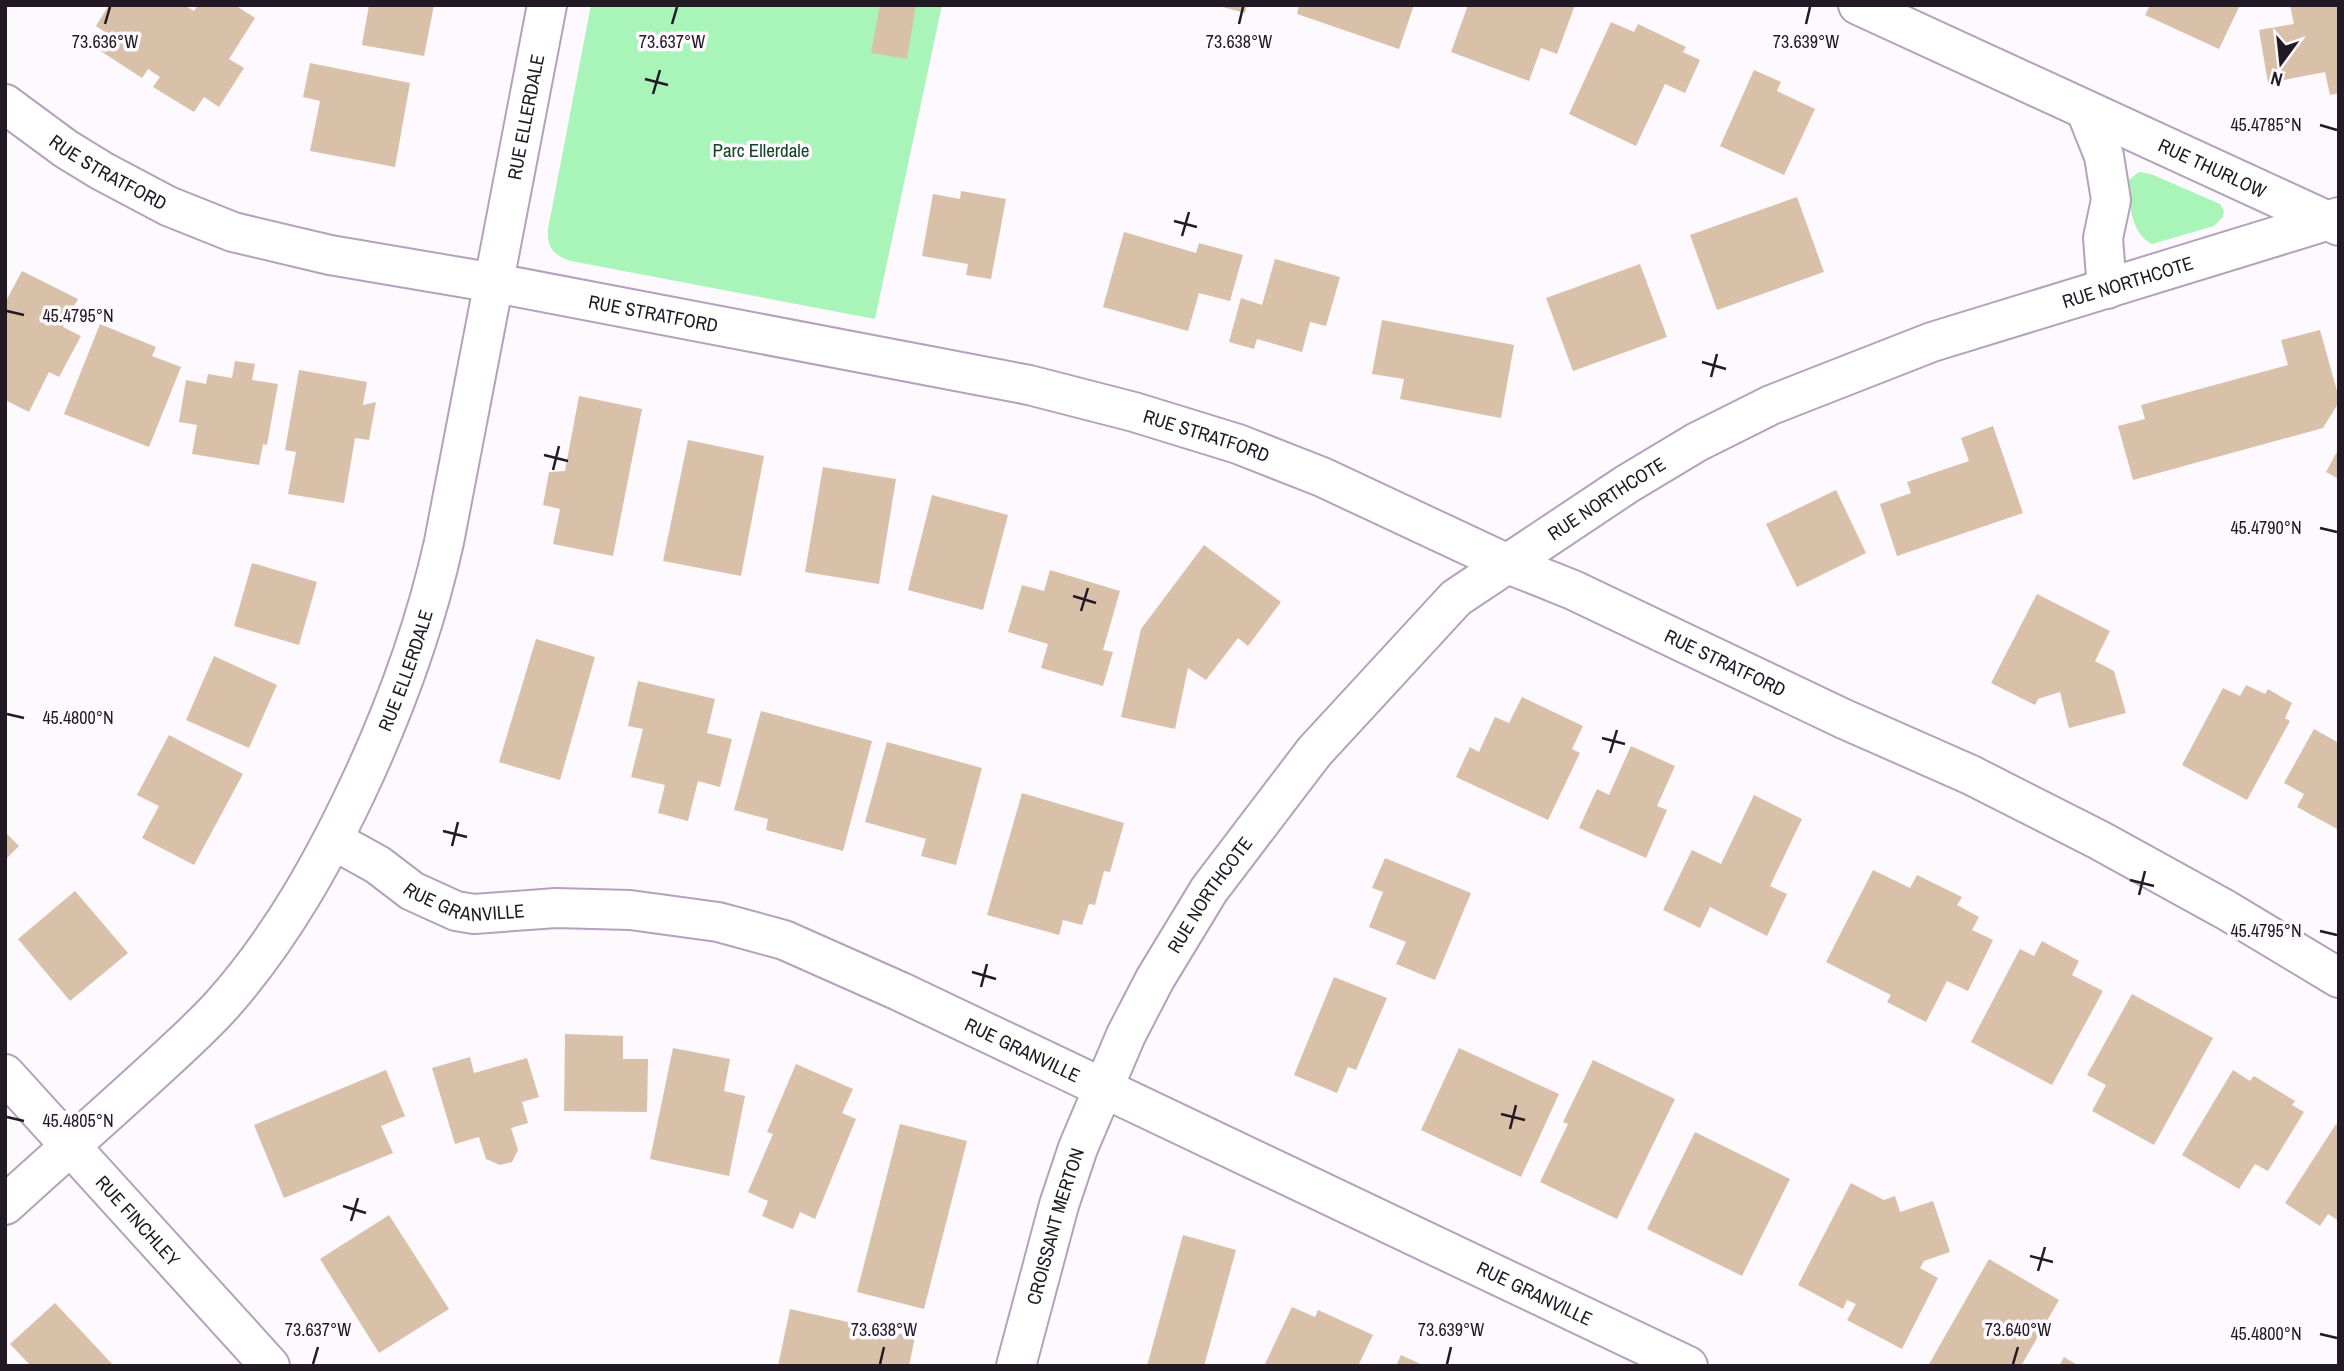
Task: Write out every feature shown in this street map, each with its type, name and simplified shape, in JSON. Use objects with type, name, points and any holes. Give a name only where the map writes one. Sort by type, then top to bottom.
[{"type":"street","name":"RUE ELLERDALE","points":[[5,1205],[177,1049],[228,998],[255,964],[295,905],[333,840],[392,714],[436,581],[458,480],[547,5]]},
{"type":"street","name":"RUE THURLOW","points":[[1858,5],[2086,111],[2335,221]]},
{"type":"street","name":"RUE STRATFORD","points":[[5,104],[84,160],[144,194],[199,220],[277,244],[1029,385],[1135,412],[1238,444],[1322,477],[1508,564],[1573,590],[1844,719],[1971,775],[2111,846],[2226,910],[2339,978]]},
{"type":"street","points":[[2086,111],[2104,156],[2111,200],[2102,238],[2107,289]]},
{"type":"street","name":"RUE NORTHCOTE","points":[[1104,1088],[1126,1035],[1182,930],[1263,817],[1314,752],[1456,598],[1628,484],[1697,442],[1770,405],[1932,342],[2335,221]]},
{"type":"street","name":"RUE GRANVILLE","points":[[333,840],[377,865],[412,891],[456,911],[474,914],[556,908],[630,910],[718,922],[759,932],[842,965],[1688,1366]]},
{"type":"street","name":"RUE FINCHLEY","points":[[5,1074],[270,1366]]},
{"type":"street","name":"CROISSANT MERTON","points":[[1016,1366],[1059,1205],[1078,1148],[1104,1088]]},
{"type":"green space","name":"Parc Ellerdale","points":[[591,5],[942,5],[875,319],[571,261],[552,250],[548,229]]},
{"type":"green space","points":[[2139,172],[2151,174],[2220,204],[2224,211],[2223,217],[2214,226],[2152,244],[2145,240],[2135,225],[2130,207],[2129,180]]},
{"type":"building","points":[[109,5],[184,5],[194,11],[198,5],[235,5],[255,18],[229,59],[244,68],[219,107],[204,97],[194,112],[153,87],[160,77],[148,69],[142,78],[99,50],[109,35],[96,26]]},
{"type":"building","points":[[369,5],[434,5],[424,56],[362,45]]},
{"type":"building","points":[[880,5],[916,5],[907,59],[871,53]]},
{"type":"building","points":[[1215,5],[1247,5],[1245,13]]},
{"type":"building","points":[[1299,5],[1414,5],[1399,49],[1297,14]]},
{"type":"building","points":[[1468,5],[1575,5],[1557,54],[1541,48],[1529,81],[1451,52]]},
{"type":"building","points":[[2150,5],[2240,5],[2219,49],[2145,15]]},
{"type":"building","points":[[2290,5],[2339,5],[2339,93],[2330,95],[2325,72],[2268,83],[2259,30],[2294,24]]},
{"type":"building","points":[[1611,22],[1634,32],[1638,24],[1686,47],[1683,52],[1700,60],[1685,93],[1665,84],[1636,146],[1569,114]]},
{"type":"building","points":[[310,63],[410,83],[395,167],[310,151],[320,101],[303,97]]},
{"type":"building","points":[[1754,70],[1781,82],[1777,91],[1815,109],[1784,175],[1720,146]]},
{"type":"building","points":[[961,191],[1006,199],[991,279],[966,275],[968,264],[922,256],[933,194],[960,199]]},
{"type":"building","points":[[1797,197],[1824,272],[1717,310],[1690,235]]},
{"type":"building","points":[[1124,232],[1196,253],[1199,243],[1243,255],[1230,301],[1199,293],[1188,331],[1103,307]]},
{"type":"building","points":[[1275,259],[1340,277],[1326,326],[1310,322],[1302,352],[1257,339],[1254,349],[1229,342],[1241,298],[1262,305]]},
{"type":"building","points":[[1640,264],[1667,337],[1573,371],[1546,298]]},
{"type":"building","points":[[22,271],[78,299],[63,327],[81,336],[59,377],[49,372],[29,412],[5,400],[5,303]]},
{"type":"building","points":[[1382,320],[1514,345],[1501,418],[1400,399],[1404,379],[1372,374]]},
{"type":"building","points":[[100,324],[156,347],[152,356],[181,367],[149,447],[64,414]]},
{"type":"building","points":[[2320,330],[2339,398],[2323,428],[2133,480],[2118,426],[2145,419],[2141,405],[2288,365],[2281,340]]},
{"type":"building","points":[[235,361],[255,364],[252,380],[278,384],[267,445],[263,444],[259,465],[192,454],[197,425],[179,422],[186,380],[206,384],[208,374],[232,378]]},
{"type":"building","points":[[299,370],[367,382],[363,405],[376,402],[369,440],[355,438],[344,503],[288,494],[296,452],[285,450]]},
{"type":"building","points":[[579,396],[642,409],[613,556],[553,544],[560,509],[543,505],[549,472],[565,471]]},
{"type":"building","points":[[1993,426],[2023,513],[1897,556],[1880,504],[1911,493],[1907,482],[1969,461],[1961,438]]},
{"type":"building","points":[[688,440],[764,456],[741,576],[663,561]]},
{"type":"building","points":[[2339,448],[2339,479],[2326,472]]},
{"type":"building","points":[[823,467],[896,479],[879,584],[805,572]]},
{"type":"building","points":[[1836,490],[1866,553],[1797,587],[1766,524]]},
{"type":"building","points":[[932,495],[1008,515],[983,610],[908,590]]},
{"type":"building","points":[[1204,545],[1281,602],[1248,646],[1238,638],[1206,680],[1188,668],[1175,729],[1121,717],[1141,629]]},
{"type":"building","points":[[252,563],[317,582],[299,645],[234,626]]},
{"type":"building","points":[[1050,570],[1120,591],[1103,650],[1113,652],[1103,686],[1041,668],[1048,644],[1008,632],[1022,585],[1044,591]]},
{"type":"building","points":[[2037,594],[2110,631],[2095,661],[2114,671],[2126,713],[2069,728],[2060,692],[2038,699],[2035,705],[1991,683]]},
{"type":"building","points":[[536,639],[595,657],[560,780],[499,762]]},
{"type":"building","points":[[214,656],[277,685],[249,748],[186,720]]},
{"type":"building","points":[[638,681],[715,699],[707,733],[732,739],[720,787],[698,781],[688,821],[658,813],[665,785],[631,777],[643,729],[628,726]]},
{"type":"building","points":[[2246,685],[2265,694],[2268,689],[2292,703],[2285,718],[2290,721],[2247,800],[2182,765],[2223,688],[2240,696]]},
{"type":"building","points":[[1522,697],[1583,726],[1572,749],[1580,753],[1548,820],[1456,777],[1470,747],[1479,752],[1495,717],[1509,723]]},
{"type":"building","points":[[761,711],[872,741],[843,851],[766,830],[768,819],[734,810]]},
{"type":"building","points":[[2314,729],[2339,743],[2339,830],[2297,807],[2304,794],[2284,783]]},
{"type":"building","points":[[169,735],[243,774],[194,865],[142,838],[159,806],[137,795]]},
{"type":"building","points":[[887,742],[982,768],[956,865],[921,856],[926,839],[865,822]]},
{"type":"building","points":[[1631,746],[1675,766],[1657,806],[1667,810],[1646,858],[1579,828],[1597,789],[1609,795]]},
{"type":"building","points":[[1022,793],[1124,823],[1110,872],[1104,871],[1095,905],[1089,904],[1082,925],[1063,920],[1059,935],[987,915]]},
{"type":"building","points":[[1754,795],[1802,819],[1770,886],[1787,894],[1767,936],[1710,907],[1700,928],[1663,910],[1692,850],[1721,864]]},
{"type":"building","points":[[5,832],[19,846],[5,860]]},
{"type":"building","points":[[1385,858],[1471,893],[1435,980],[1396,964],[1406,942],[1369,927],[1383,892],[1372,888]]},
{"type":"building","points":[[1873,870],[1910,888],[1917,875],[1962,897],[1957,905],[1979,917],[1972,930],[1993,940],[1968,991],[1947,981],[1926,1022],[1887,1002],[1891,995],[1826,962]]},
{"type":"building","points":[[75,891],[128,953],[70,1001],[18,939]]},
{"type":"building","points":[[2042,941],[2079,961],[2072,975],[2103,991],[2052,1085],[1971,1042],[2020,949],[2034,956]]},
{"type":"building","points":[[1334,977],[1387,998],[1356,1070],[1348,1067],[1337,1093],[1294,1075]]},
{"type":"building","points":[[2132,994],[2213,1038],[2154,1145],[2092,1111],[2106,1085],[2087,1075]]},
{"type":"building","points":[[565,1034],[623,1036],[623,1059],[648,1059],[647,1112],[564,1111]]},
{"type":"building","points":[[673,1048],[730,1059],[724,1091],[745,1096],[729,1176],[650,1159]]},
{"type":"building","points":[[1459,1048],[1559,1094],[1521,1177],[1421,1130]]},
{"type":"building","points":[[470,1057],[474,1073],[527,1058],[539,1097],[522,1102],[528,1123],[511,1128],[518,1150],[512,1162],[500,1165],[486,1159],[479,1137],[455,1144],[432,1068]]},
{"type":"building","points":[[1593,1060],[1675,1099],[1617,1219],[1540,1182],[1568,1124],[1563,1122]]},
{"type":"building","points":[[796,1064],[853,1089],[842,1113],[856,1119],[815,1219],[800,1212],[793,1229],[762,1216],[768,1201],[748,1192],[773,1134],[767,1132]]},
{"type":"building","points":[[386,1070],[405,1116],[381,1126],[393,1153],[284,1198],[254,1125]]},
{"type":"building","points":[[2233,1070],[2250,1081],[2254,1076],[2295,1101],[2292,1105],[2304,1112],[2268,1171],[2255,1164],[2239,1189],[2182,1155]]},
{"type":"building","points":[[900,1124],[967,1141],[924,1309],[857,1292]]},
{"type":"building","points":[[2336,1124],[2339,1126],[2339,1221],[2328,1214],[2320,1226],[2285,1203]]},
{"type":"building","points":[[1695,1132],[1790,1179],[1742,1276],[1647,1229]]},
{"type":"building","points":[[1851,1183],[1884,1200],[1895,1196],[1900,1212],[1933,1201],[1950,1252],[1924,1261],[1920,1268],[1938,1278],[1902,1349],[1847,1320],[1856,1304],[1847,1300],[1843,1309],[1798,1285]]},
{"type":"building","points":[[389,1215],[449,1309],[379,1353],[320,1259]]},
{"type":"building","points":[[1183,1235],[1236,1250],[1204,1366],[1147,1366]]},
{"type":"building","points":[[1989,1259],[2059,1300],[2021,1366],[1928,1366]]},
{"type":"building","points":[[55,1303],[114,1366],[31,1366],[10,1344]]},
{"type":"building","points":[[1292,1307],[1315,1317],[1318,1310],[1373,1335],[1358,1366],[1264,1366]]},
{"type":"building","points":[[790,1309],[915,1337],[909,1366],[778,1366]]},
{"type":"building","points":[[1401,1355],[1425,1366],[1396,1366]]},
{"type":"building","points":[[2064,1357],[2079,1366],[2059,1366]]}]
